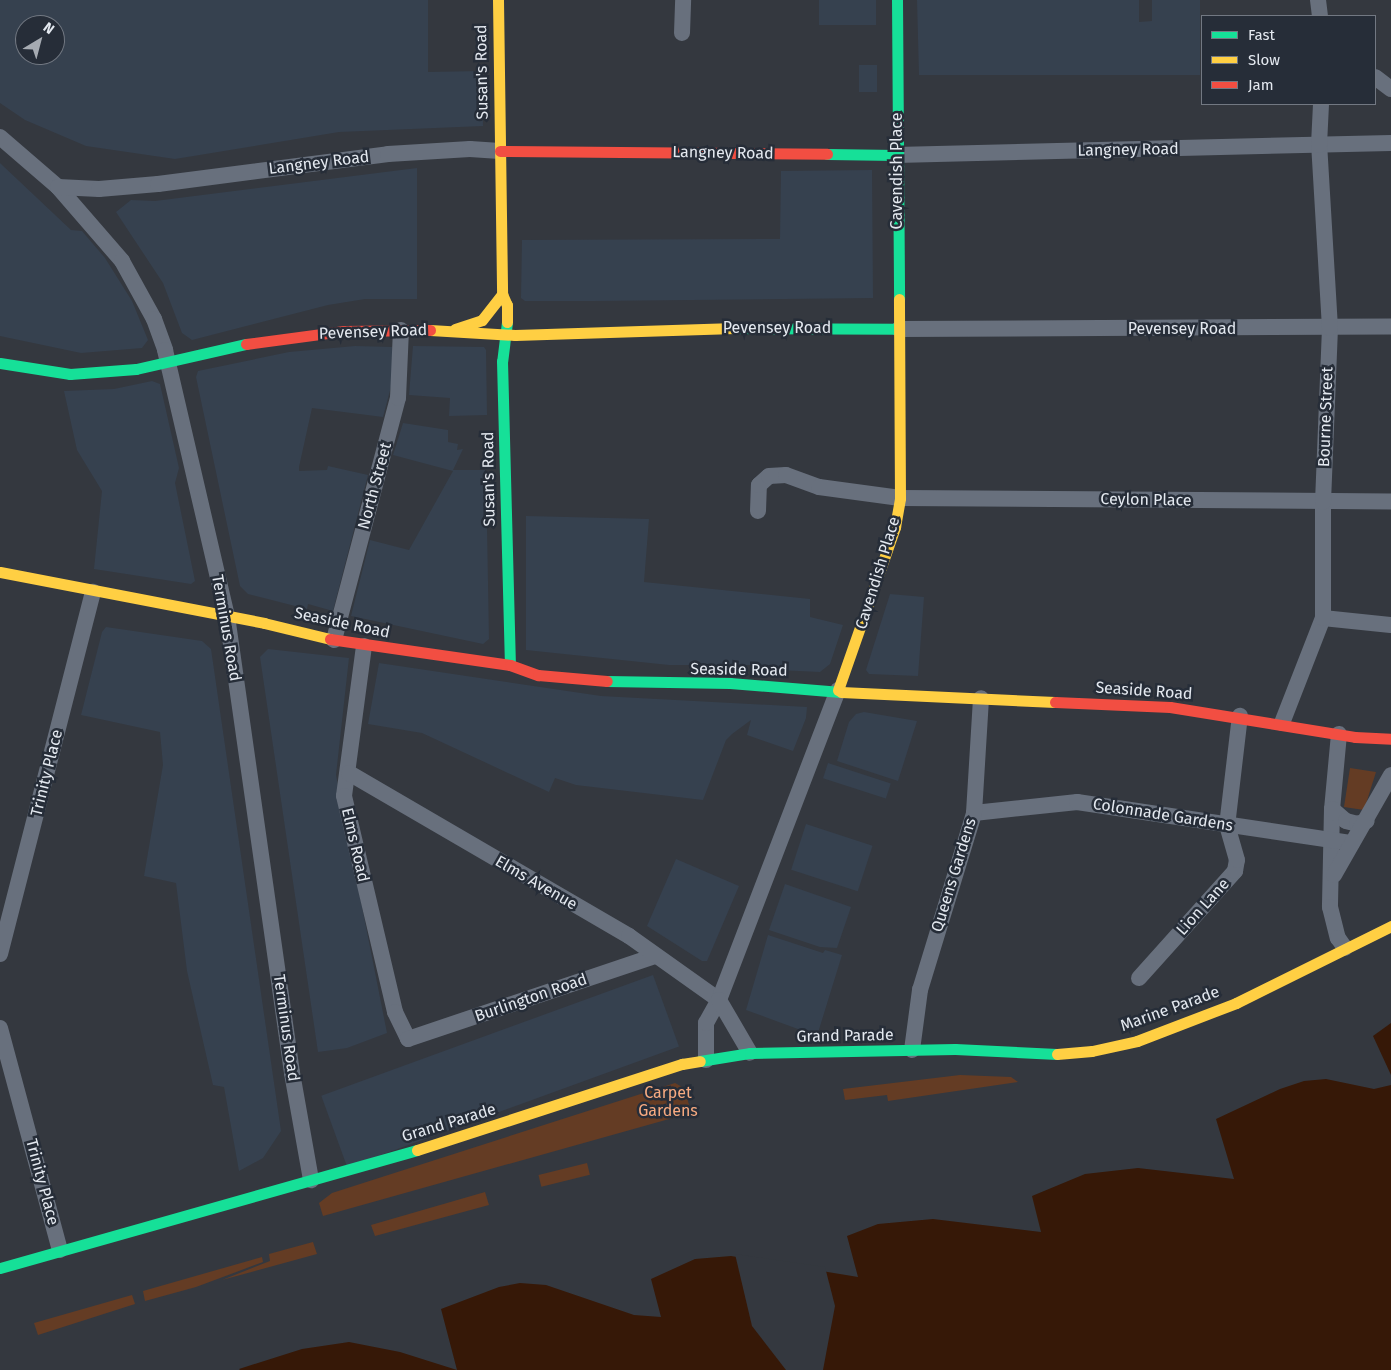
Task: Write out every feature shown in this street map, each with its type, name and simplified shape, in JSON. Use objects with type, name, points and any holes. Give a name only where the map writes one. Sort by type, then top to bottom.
[{"type":"main road","name":"Susan's Road","points":[[498,0],[502,294],[507,305],[507,334],[502,361],[510,665]]},
{"type":"main road","name":"Cavendish Place","points":[[838,690],[895,527],[900,498],[896,155],[897,0]]},
{"type":"main road","name":"Langney Road","points":[[500,151],[896,155]]},
{"type":"main road","points":[[454,330],[482,320],[493,309],[502,294]]},
{"type":"main road","name":"Pevensey Road","points":[[0,363],[70,374],[167,364],[298,335],[401,330],[454,330],[507,334],[766,327],[898,329]]},
{"type":"main road","name":"Seaside Road","points":[[0,572],[93,592],[227,616],[364,646],[510,665],[538,675],[640,684],[730,683],[838,690],[860,694],[1170,707],[1240,716],[1339,734],[1391,739]]},
{"type":"main road","name":"Marine Parade","points":[[912,1050],[1055,1054],[1092,1051],[1137,1041],[1236,1003],[1391,926]]},
{"type":"main road","name":"Grand Parade","points":[[0,1268],[458,1138],[682,1064],[750,1053],[912,1050]]},
{"type":"street","points":[[682,34],[683,0]]},
{"type":"street","points":[[1318,0],[1320,15]]},
{"type":"street","points":[[1376,78],[1391,89]]},
{"type":"street","name":"Bourne Street","points":[[1282,723],[1323,618],[1323,502],[1330,328],[1319,145],[1320,105]]},
{"type":"street","name":"Terminus Road","points":[[0,137],[58,187],[122,260],[154,319],[167,364],[227,616],[292,1073],[311,1180]]},
{"type":"street","name":"Langney Road","points":[[896,155],[1391,143]]},
{"type":"street","name":"Langney Road","points":[[58,187],[99,189],[158,184],[388,154],[470,149],[500,151]]},
{"type":"street","name":"Pevensey Road","points":[[898,329],[1330,328],[1391,326]]},
{"type":"street","name":"North Street","points":[[334,640],[398,398],[401,330]]},
{"type":"street","name":"Ceylon Place","points":[[758,511],[759,485],[769,476],[786,475],[819,488],[900,498],[1391,501]]},
{"type":"street","name":"Trinity Place","points":[[0,954],[93,592]]},
{"type":"street","points":[[1323,618],[1391,625]]},
{"type":"street","name":"Elms Road","points":[[364,646],[349,773],[345,786],[346,805],[395,1012],[408,1039]]},
{"type":"street","name":"Cavendish Place","points":[[706,1060],[706,1023],[719,1000],[838,690]]},
{"type":"street","name":"Queens Gardens","points":[[912,1050],[920,990],[974,813],[981,698]]},
{"type":"street","points":[[1227,826],[1240,716]]},
{"type":"street","points":[[1339,734],[1332,809],[1333,877],[1330,907],[1338,938],[1345,948]]},
{"type":"street","name":"Elms Avenue","points":[[349,773],[629,936],[654,956],[719,1000]]},
{"type":"street","points":[[1333,877],[1367,821],[1391,775]]},
{"type":"street","name":"Colonnade Gardens","points":[[974,813],[1077,802],[1227,826],[1332,838],[1352,843]]},
{"type":"street","points":[[1332,809],[1346,821],[1357,824],[1367,821]]},
{"type":"street","name":"Lion Lane","points":[[1139,978],[1235,871],[1237,860],[1227,826]]},
{"type":"street","name":"Burlington Road","points":[[408,1039],[654,956]]},
{"type":"street","points":[[719,1000],[750,1053]]},
{"type":"street","name":"Trinity Place","points":[[0,1028],[60,1250]]},
{"type":"shaded area","points":[[0,0],[428,0],[428,72],[482,71],[483,126],[339,132],[175,159],[86,146],[25,120],[0,103]]},
{"type":"shaded area","points":[[819,0],[876,0],[876,25],[819,25]]},
{"type":"shaded area","points":[[917,0],[1139,0],[1139,22],[1152,21],[1152,0],[1200,0],[1200,75],[919,75]]},
{"type":"shaded area","points":[[859,65],[877,65],[877,92],[859,92]]},
{"type":"shaded area","points":[[0,163],[71,230],[82,231],[105,258],[132,301],[148,340],[142,348],[81,353],[0,336]]},
{"type":"shaded area","points":[[417,168],[417,299],[365,299],[328,305],[192,340],[182,333],[163,283],[116,212],[131,200],[155,201]]},
{"type":"shaded area","points":[[872,170],[873,298],[525,301],[521,298],[522,240],[780,239],[781,171]]},
{"type":"shaded area","points":[[355,346],[392,347],[392,383],[383,417],[312,408],[299,467],[299,471],[327,470],[328,466],[368,475],[333,611],[308,604],[307,609],[248,594],[240,586],[196,377],[198,371],[289,352]]},
{"type":"shaded area","points":[[413,346],[484,347],[486,350],[487,415],[449,416],[450,398],[409,395]]},
{"type":"shaded area","points":[[152,381],[160,384],[179,468],[175,483],[195,581],[191,584],[94,569],[102,491],[77,450],[64,391],[114,389]]},
{"type":"shaded area","points":[[403,423],[448,430],[448,442],[458,444],[457,450],[463,449],[453,470],[486,470],[489,639],[483,644],[351,616],[370,540],[409,550],[453,471],[393,455]]},
{"type":"shaded area","points":[[526,516],[649,519],[644,582],[810,599],[810,617],[843,625],[830,664],[820,672],[758,669],[758,665],[669,665],[526,650]]},
{"type":"shaded area","points":[[890,594],[924,597],[918,676],[869,674],[866,670]]},
{"type":"shaded area","points":[[106,627],[202,641],[211,649],[281,1131],[263,1158],[239,1171],[224,1087],[213,1085],[187,971],[176,883],[144,876],[163,765],[160,732],[81,715],[102,632]]},
{"type":"shaded area","points":[[268,649],[349,658],[336,775],[387,1033],[347,1048],[318,1052],[260,657]]},
{"type":"shaded area","points":[[379,663],[601,696],[807,707],[806,718],[793,751],[747,735],[751,720],[732,734],[726,740],[703,800],[576,785],[555,778],[549,792],[422,733],[368,724]]},
{"type":"shaded area","points":[[864,712],[917,721],[898,781],[837,761],[849,722],[856,714]]},
{"type":"shaded area","points":[[828,763],[891,783],[886,799],[823,778]]},
{"type":"shaded area","points":[[806,824],[873,846],[858,891],[791,870]]},
{"type":"shaded area","points":[[676,859],[739,886],[707,961],[702,961],[647,926]]},
{"type":"shaded area","points":[[785,884],[851,907],[837,948],[820,947],[769,930]]},
{"type":"shaded area","points":[[768,935],[823,953],[825,950],[842,955],[817,1036],[746,1010]]},
{"type":"shaded area","points":[[653,975],[679,1046],[347,1167],[321,1096]]},
{"type":"shaded area","points":[[1391,1023],[1391,1075],[1373,1036]]},
{"type":"shaded area","points":[[1326,1079],[1374,1089],[1391,1085],[1391,1370],[457,1370],[441,1309],[499,1287],[520,1283],[546,1285],[634,1315],[661,1317],[651,1279],[695,1259],[731,1256],[858,1277],[847,1236],[878,1224],[933,1219],[1041,1232],[1032,1196],[1085,1174],[1138,1168],[1234,1179],[1216,1119],[1280,1089],[1304,1081]]},
{"type":"shaded area","points":[[349,1342],[400,1352],[457,1370],[239,1369],[302,1349]]},
{"type":"green space","points":[[1350,768],[1376,772],[1364,810],[1344,807]]},
{"type":"green space","points":[[960,1075],[1011,1077],[1018,1082],[888,1101],[887,1095],[845,1100],[843,1089]]},
{"type":"green space","name":"Carpet Gardens","points":[[675,1083],[684,1088],[690,1108],[687,1114],[323,1216],[319,1203],[332,1193]]},
{"type":"green space","points":[[587,1163],[590,1175],[541,1187],[538,1175]]},
{"type":"green space","points":[[485,1192],[489,1205],[375,1236],[371,1225]]},
{"type":"green space","points":[[313,1242],[317,1254],[222,1280],[270,1261],[269,1254]]},
{"type":"green space","points":[[262,1257],[263,1262],[196,1287],[145,1301],[143,1291]]},
{"type":"green space","points":[[132,1295],[135,1304],[38,1335],[34,1323]]},
{"type":"pier","points":[[735,1254],[825,1267],[835,1306],[823,1370],[786,1370],[752,1326]]},
{"type":"traffic: fast","points":[[897,0],[899,299]]},
{"type":"traffic: fast","points":[[827,154],[896,155]]},
{"type":"traffic: fast","points":[[507,322],[502,361],[510,665]]},
{"type":"traffic: fast","points":[[735,328],[899,329]]},
{"type":"traffic: fast","points":[[0,363],[70,374],[136,369],[246,344]]},
{"type":"traffic: fast","points":[[607,681],[730,683],[841,692]]},
{"type":"traffic: fast","points":[[700,1061],[750,1053],[955,1049],[1057,1054]]},
{"type":"traffic: fast","points":[[0,1268],[417,1150]]},
{"type":"traffic: slow","points":[[498,0],[502,294],[507,305],[507,322]]},
{"type":"traffic: slow","points":[[455,329],[482,320],[502,294]]},
{"type":"traffic: slow","points":[[838,690],[895,527],[900,498],[899,299]]},
{"type":"traffic: slow","points":[[430,330],[515,335],[735,328]]},
{"type":"traffic: slow","points":[[0,572],[264,623],[330,639]]},
{"type":"traffic: slow","points":[[841,692],[1055,702]]},
{"type":"traffic: slow","points":[[1057,1054],[1092,1051],[1137,1041],[1236,1003],[1391,926]]},
{"type":"traffic: slow","points":[[417,1150],[682,1064],[700,1061]]},
{"type":"traffic: jam","points":[[500,151],[827,154]]},
{"type":"traffic: jam","points":[[246,344],[344,331],[430,330]]},
{"type":"traffic: jam","points":[[330,639],[510,665],[538,675],[607,681]]},
{"type":"traffic: jam","points":[[1055,702],[1170,707],[1355,737],[1391,739]]}]
